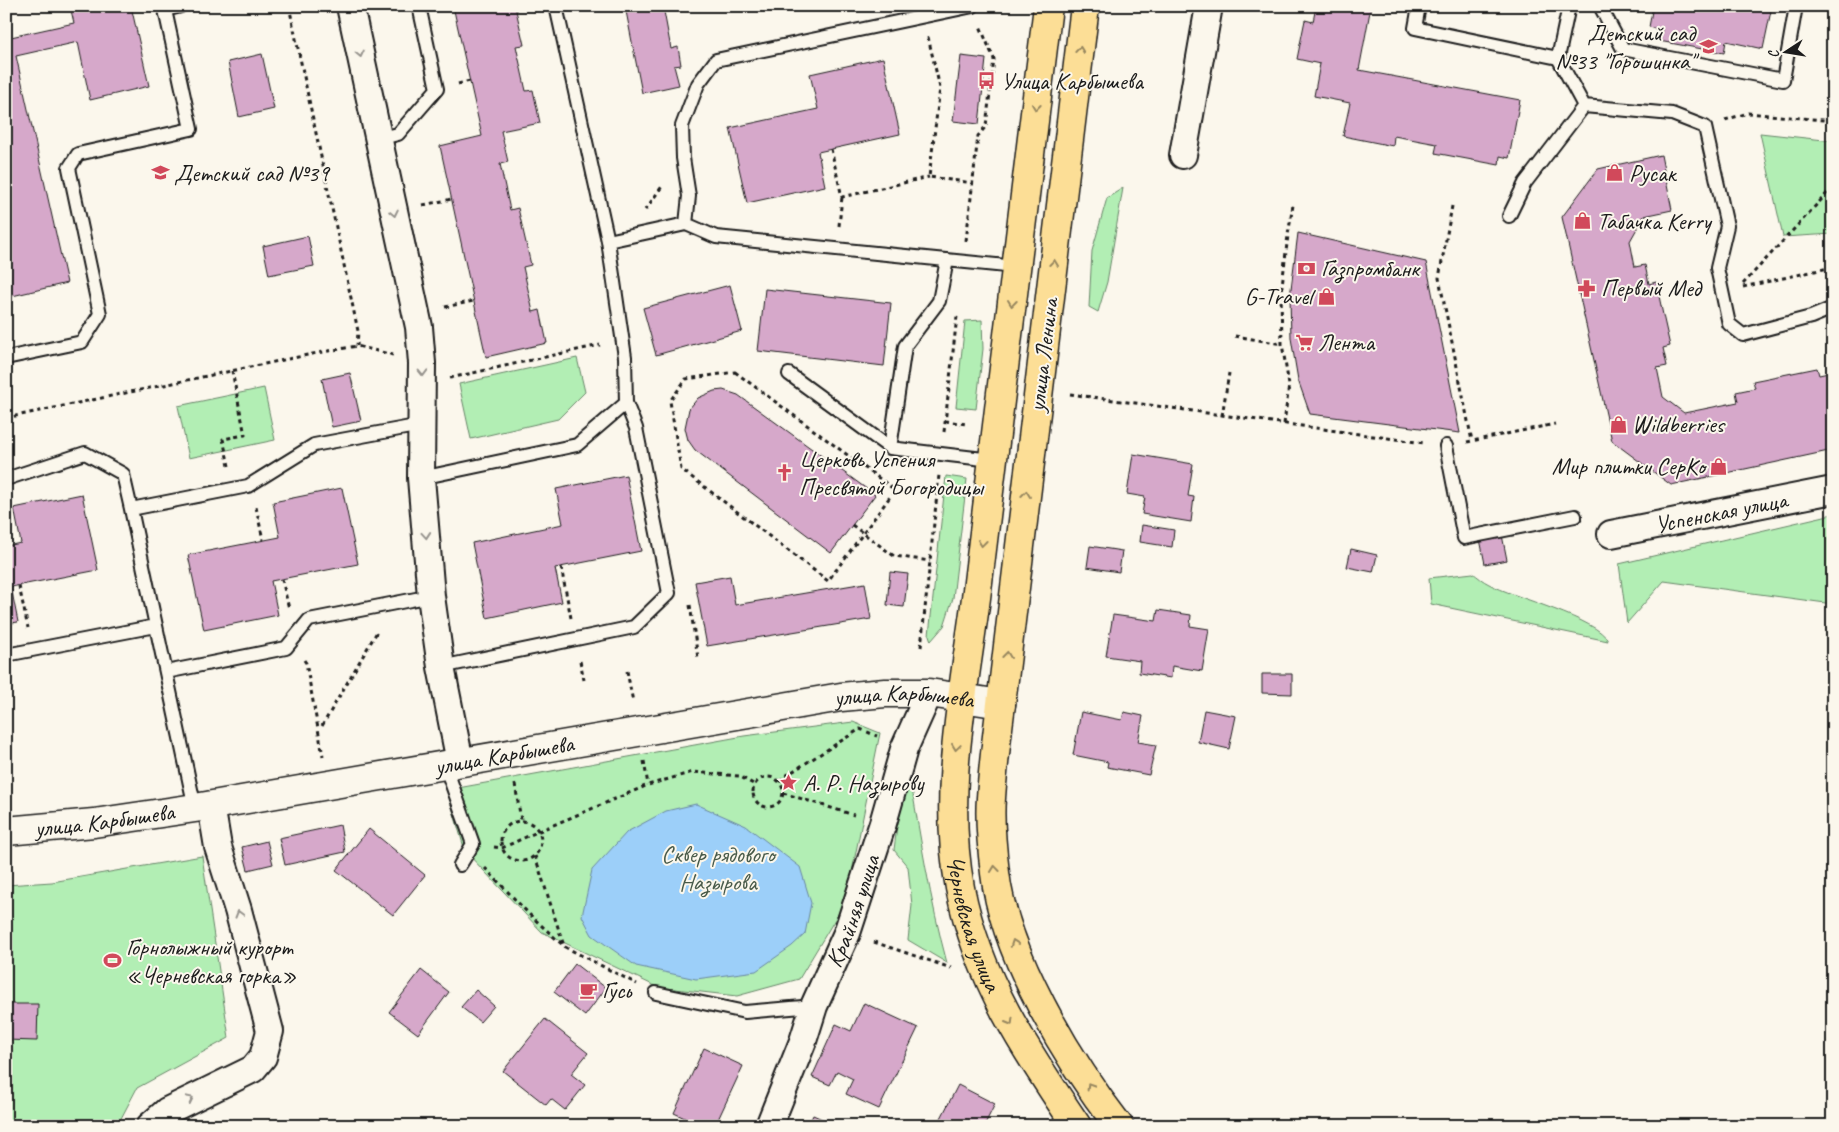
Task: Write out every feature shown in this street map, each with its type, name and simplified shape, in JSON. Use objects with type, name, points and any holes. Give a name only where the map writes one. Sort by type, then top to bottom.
[{"type":"main road","name":"улица Ленина","points":[[962,698],[1048,6]]},
{"type":"main road","name":"улица Ленина","points":[[1001,704],[1085,6]]},
{"type":"main road","name":"Черневская улица","points":[[962,698],[954,756],[955,841],[960,888],[970,928],[986,975],[1008,1019],[1038,1069],[1077,1126]]},
{"type":"main road","name":"Черневская улица","points":[[1001,704],[991,799],[995,875],[1004,916],[1019,957],[1042,1006],[1100,1102],[1118,1126]]},
{"type":"street","points":[[350,6],[419,327],[423,374],[421,478],[431,596],[452,763]]},
{"type":"street","points":[[1183,155],[1208,6]]},
{"type":"street","name":"Успенская улица","points":[[1611,534],[1833,490]]},
{"type":"street","name":"улица Карбышева","points":[[6,831],[94,823],[203,806],[840,697],[885,693],[929,693],[1001,704]]},
{"type":"street","name":"Крайняя улица","points":[[769,1126],[803,1042],[814,1006],[847,933],[883,823],[904,749],[929,693]]},
{"type":"street","points":[[150,1126],[167,1111],[253,1069],[262,1057],[270,1031],[238,910],[203,806]]},
{"type":"lane","points":[[6,358],[82,342],[100,314],[69,168],[78,154],[191,129],[165,8],[181,6]]},
{"type":"lane","points":[[378,138],[398,134],[437,89],[419,6]]},
{"type":"lane","points":[[441,667],[634,627],[669,593],[636,428],[626,403],[625,357],[608,241],[556,6]]},
{"type":"lane","points":[[686,224],[688,196],[683,158],[682,126],[698,84],[716,60],[973,6]]},
{"type":"lane","points":[[1419,6],[1415,28],[1558,58]]},
{"type":"lane","points":[[1569,6],[1558,58],[1584,106]]},
{"type":"lane","points":[[1600,6],[1623,50],[1782,80],[1796,6]]},
{"type":"lane","points":[[1584,106],[1672,114],[1705,127],[1727,226],[1717,268],[1729,324],[1744,335],[1811,317],[1833,308]]},
{"type":"lane","points":[[1509,216],[1525,183],[1584,106]]},
{"type":"lane","points":[[608,241],[686,224],[716,237],[1016,267]]},
{"type":"lane","points":[[890,448],[905,346],[938,301],[947,260]]},
{"type":"lane","points":[[789,374],[890,448],[992,460]]},
{"type":"lane","points":[[421,478],[577,445],[626,403]]},
{"type":"lane","points":[[131,509],[248,486],[314,445],[421,425]]},
{"type":"lane","points":[[1446,446],[1464,538],[1576,516]]},
{"type":"lane","points":[[6,479],[85,453],[123,474],[166,672],[203,806]]},
{"type":"lane","points":[[166,672],[286,648],[309,620],[431,596]]},
{"type":"lane","points":[[6,655],[156,626]]},
{"type":"lane","points":[[452,763],[473,844],[460,865]]},
{"type":"lane","points":[[656,993],[745,1012],[814,1006]]},
{"type":"path","points":[[289,6],[358,331],[357,346]]},
{"type":"path","points":[[963,262],[978,136],[986,126],[994,59],[973,6]]},
{"type":"path","points":[[924,17],[940,88],[928,177]]},
{"type":"path","points":[[1705,127],[1748,114],[1833,121]]},
{"type":"path","points":[[831,149],[842,196],[836,249]]},
{"type":"path","points":[[624,238],[683,158]]},
{"type":"path","points":[[842,196],[928,177],[973,183]]},
{"type":"path","points":[[1833,187],[1739,287],[1833,267]]},
{"type":"path","points":[[419,206],[452,199]]},
{"type":"path","points":[[1284,424],[1289,385],[1282,344],[1281,294],[1288,235],[1294,205]]},
{"type":"path","points":[[1452,206],[1438,278],[1472,441]]},
{"type":"path","points":[[442,308],[474,301]]},
{"type":"path","points":[[920,647],[958,308]]},
{"type":"path","points":[[1235,336],[1282,344]]},
{"type":"path","points":[[6,418],[357,346],[423,374],[623,340]]},
{"type":"path","points":[[232,371],[245,435],[223,439],[233,489]]},
{"type":"path","points":[[734,372],[895,490],[863,533],[828,580],[681,469],[670,401],[686,379],[734,372]]},
{"type":"path","points":[[1222,416],[1229,373]]},
{"type":"path","points":[[1070,394],[1446,446],[1555,424]]},
{"type":"path","points":[[945,421],[968,424]]},
{"type":"path","points":[[248,486],[256,507],[263,540]]},
{"type":"path","points":[[852,525],[894,556],[930,561]]},
{"type":"path","points":[[561,567],[575,640]]},
{"type":"path","points":[[19,586],[32,650]]},
{"type":"path","points":[[669,593],[689,603],[698,658]]},
{"type":"path","points":[[322,726],[394,603]]},
{"type":"path","points":[[292,641],[306,663],[323,756]]},
{"type":"path","points":[[582,670],[584,680]]},
{"type":"path","points":[[627,671],[633,702]]},
{"type":"path","points":[[780,782],[787,775],[860,729],[904,749]]},
{"type":"path","points":[[509,754],[521,820]]},
{"type":"path","points":[[643,754],[648,785]]},
{"type":"path","points":[[656,993],[564,947],[530,916],[479,862],[473,844],[502,848],[648,785],[693,772],[739,776],[755,785]]},
{"type":"path","points":[[770,776],[780,782],[783,793],[780,801],[773,806],[764,806],[757,801],[753,793],[755,785],[761,779],[770,776]]},
{"type":"path","points":[[783,793],[883,823]]},
{"type":"path","points":[[521,820],[534,825],[539,831],[542,840],[541,847],[535,856],[525,861],[518,861],[506,854],[502,848],[501,837],[504,830],[514,821],[521,820]]},
{"type":"path","points":[[535,856],[564,947]]},
{"type":"path","points":[[847,933],[957,970]]},
{"type":"green space","points":[[1760,133],[1833,141],[1833,234],[1783,237]]},
{"type":"green space","points":[[1123,188],[1107,282],[1098,312],[1089,307],[1092,251],[1107,198]]},
{"type":"green space","points":[[982,320],[983,349],[976,409],[956,407],[965,321]]},
{"type":"green space","points":[[577,358],[585,392],[558,419],[471,439],[459,384]]},
{"type":"green space","points":[[264,388],[275,440],[189,458],[178,406]]},
{"type":"green space","points":[[946,476],[967,479],[953,598],[944,626],[931,641],[929,635]]},
{"type":"green space","points":[[1833,514],[1833,604],[1664,581],[1627,623],[1619,564]]},
{"type":"green space","points":[[1473,573],[1485,582],[1500,589],[1554,609],[1589,625],[1601,633],[1608,641],[1431,604],[1429,578]]},
{"type":"green space","name":"Сквер рядового Назырова","points":[[853,722],[880,733],[846,901],[799,979],[737,996],[657,987],[542,932],[465,851],[447,790],[744,736]]},
{"type":"green space","points":[[904,769],[909,771],[930,892],[947,963],[908,940],[912,905],[908,867],[894,850]]},
{"type":"green space","name":"Горнолыжный курорт «Черневская горка»","points":[[202,856],[229,1038],[137,1088],[117,1126],[6,1126],[6,885],[52,882]]},
{"type":"water","points":[[696,804],[746,826],[800,867],[811,903],[805,934],[792,946],[756,971],[696,979],[636,966],[592,935],[582,916],[592,870],[627,832],[666,811]]},
{"type":"building","points":[[70,6],[131,6],[149,86],[90,100],[78,42],[16,56],[67,283],[8,297],[6,290],[6,15],[11,37],[74,23]]},
{"type":"building","points":[[453,6],[515,6],[524,45],[516,46],[526,91],[533,90],[540,123],[501,131],[508,162],[500,164],[510,210],[518,208],[531,265],[523,267],[533,312],[540,310],[547,343],[486,357],[440,146],[482,136]]},
{"type":"building","points":[[625,6],[663,6],[671,49],[678,47],[681,65],[674,66],[679,85],[642,93]]},
{"type":"building","points":[[1316,6],[1371,6],[1359,70],[1520,100],[1509,158],[1500,156],[1499,165],[1435,153],[1437,144],[1394,136],[1393,146],[1343,136],[1350,103],[1314,96],[1320,64],[1297,59],[1305,20],[1313,22]]},
{"type":"building","points":[[1653,6],[1772,6],[1763,49],[1726,41],[1724,53],[1659,41],[1662,30],[1649,27]]},
{"type":"building","points":[[262,54],[274,109],[239,117],[228,62]]},
{"type":"building","points":[[961,56],[986,59],[979,124],[953,121]]},
{"type":"building","points":[[883,58],[900,134],[818,152],[825,186],[747,203],[730,128],[818,109],[810,74]]},
{"type":"building","points":[[1661,155],[1672,210],[1644,216],[1630,241],[1635,267],[1645,265],[1649,284],[1656,282],[1670,346],[1663,348],[1667,366],[1657,368],[1663,397],[1684,413],[1738,402],[1736,392],[1755,388],[1753,381],[1817,368],[1819,375],[1833,372],[1833,450],[1671,485],[1612,441],[1562,217],[1598,169]]},
{"type":"building","points":[[1298,233],[1426,262],[1460,433],[1310,414],[1298,380],[1291,338],[1290,297]]},
{"type":"building","points":[[308,236],[314,266],[269,275],[263,246]]},
{"type":"building","points":[[730,285],[742,331],[656,355],[643,308]]},
{"type":"building","points":[[765,289],[891,303],[884,366],[758,351]]},
{"type":"building","points":[[350,373],[361,421],[332,427],[322,379]]},
{"type":"building","name":"Церковь Успения Пресвятой Богородицы","points":[[723,390],[738,395],[875,495],[831,553],[695,450],[688,440],[685,428],[689,409],[698,398],[714,391]]},
{"type":"building","points":[[1133,454],[1193,464],[1188,496],[1194,497],[1191,522],[1142,514],[1145,497],[1127,494]]},
{"type":"building","points":[[626,475],[641,551],[555,568],[562,602],[487,618],[472,543],[563,524],[556,489]]},
{"type":"building","points":[[342,488],[358,564],[271,581],[278,615],[204,630],[188,555],[280,537],[273,502]]},
{"type":"building","points":[[82,494],[98,570],[11,587],[18,622],[6,624],[6,546],[21,543],[14,508]]},
{"type":"building","points":[[1142,525],[1174,530],[1172,547],[1140,542]]},
{"type":"building","points":[[1502,535],[1507,560],[1485,564],[1480,539]]},
{"type":"building","points":[[1090,546],[1122,551],[1119,572],[1087,567]]},
{"type":"building","points":[[1351,549],[1377,555],[1373,572],[1347,567]]},
{"type":"building","points":[[890,572],[908,574],[904,607],[887,605]]},
{"type":"building","points":[[730,576],[735,605],[865,583],[871,619],[707,646],[695,582]]},
{"type":"building","points":[[1158,610],[1191,615],[1190,626],[1209,629],[1202,671],[1172,666],[1171,678],[1139,673],[1140,661],[1106,656],[1113,615],[1156,621]]},
{"type":"building","points":[[1262,674],[1292,674],[1292,694],[1262,693]]},
{"type":"building","points":[[1204,710],[1236,716],[1229,749],[1198,742]]},
{"type":"building","points":[[1081,712],[1122,720],[1124,712],[1143,716],[1138,742],[1156,745],[1149,775],[1107,767],[1108,762],[1073,755]]},
{"type":"building","points":[[340,825],[345,852],[285,865],[279,838]]},
{"type":"building","points":[[369,829],[425,875],[393,915],[336,870]]},
{"type":"building","points":[[267,841],[273,864],[248,870],[242,847]]},
{"type":"building","points":[[575,964],[606,988],[585,1016],[554,992]]},
{"type":"building","points":[[421,970],[449,992],[418,1034],[389,1012]]},
{"type":"building","points":[[476,990],[494,1006],[480,1022],[461,1007]]},
{"type":"building","points":[[864,1003],[918,1028],[879,1109],[846,1094],[853,1079],[837,1071],[830,1085],[812,1077],[836,1024],[851,1031]]},
{"type":"building","points":[[6,1004],[38,1004],[37,1041],[6,1040]]},
{"type":"building","points":[[545,1019],[588,1053],[571,1074],[585,1085],[565,1110],[551,1099],[546,1105],[503,1071]]},
{"type":"building","points":[[704,1048],[743,1066],[715,1126],[702,1126],[674,1113]]},
{"type":"building","points":[[958,1085],[995,1104],[984,1126],[937,1126]]},
{"type":"building","points":[[813,1115],[836,1125],[808,1126]]},
{"type":"place","name":"Детский сад №33 \"Горошинка\"","points":[[1709,47]]},
{"type":"place","name":"Улица Карбышева","points":[[987,81]]},
{"type":"place","name":"Детский сад №39","points":[[160,173]]},
{"type":"place","name":"Русак","points":[[1615,173]]},
{"type":"place","name":"Табачка Kerry","points":[[1583,221]]},
{"type":"place","name":"Газпромбанк","points":[[1307,268]]},
{"type":"place","name":"Первый Мед","points":[[1587,288]]},
{"type":"place","name":"G-Travel","points":[[1326,296]]},
{"type":"place","name":"Лента","points":[[1304,342]]},
{"type":"place","name":"Wildberries","points":[[1618,424]]},
{"type":"place","name":"Мир плитки СерКо","points":[[1719,466]]},
{"type":"place","name":"Церковь Успения Пресвятой Богородицы","points":[[785,473]]},
{"type":"place","name":"А. Р. Назырову","points":[[789,783]]},
{"type":"place","name":"Горнолыжный курорт «Черневская горка»","points":[[112,961]]},
{"type":"place","name":"Гусь","points":[[588,990]]}]
